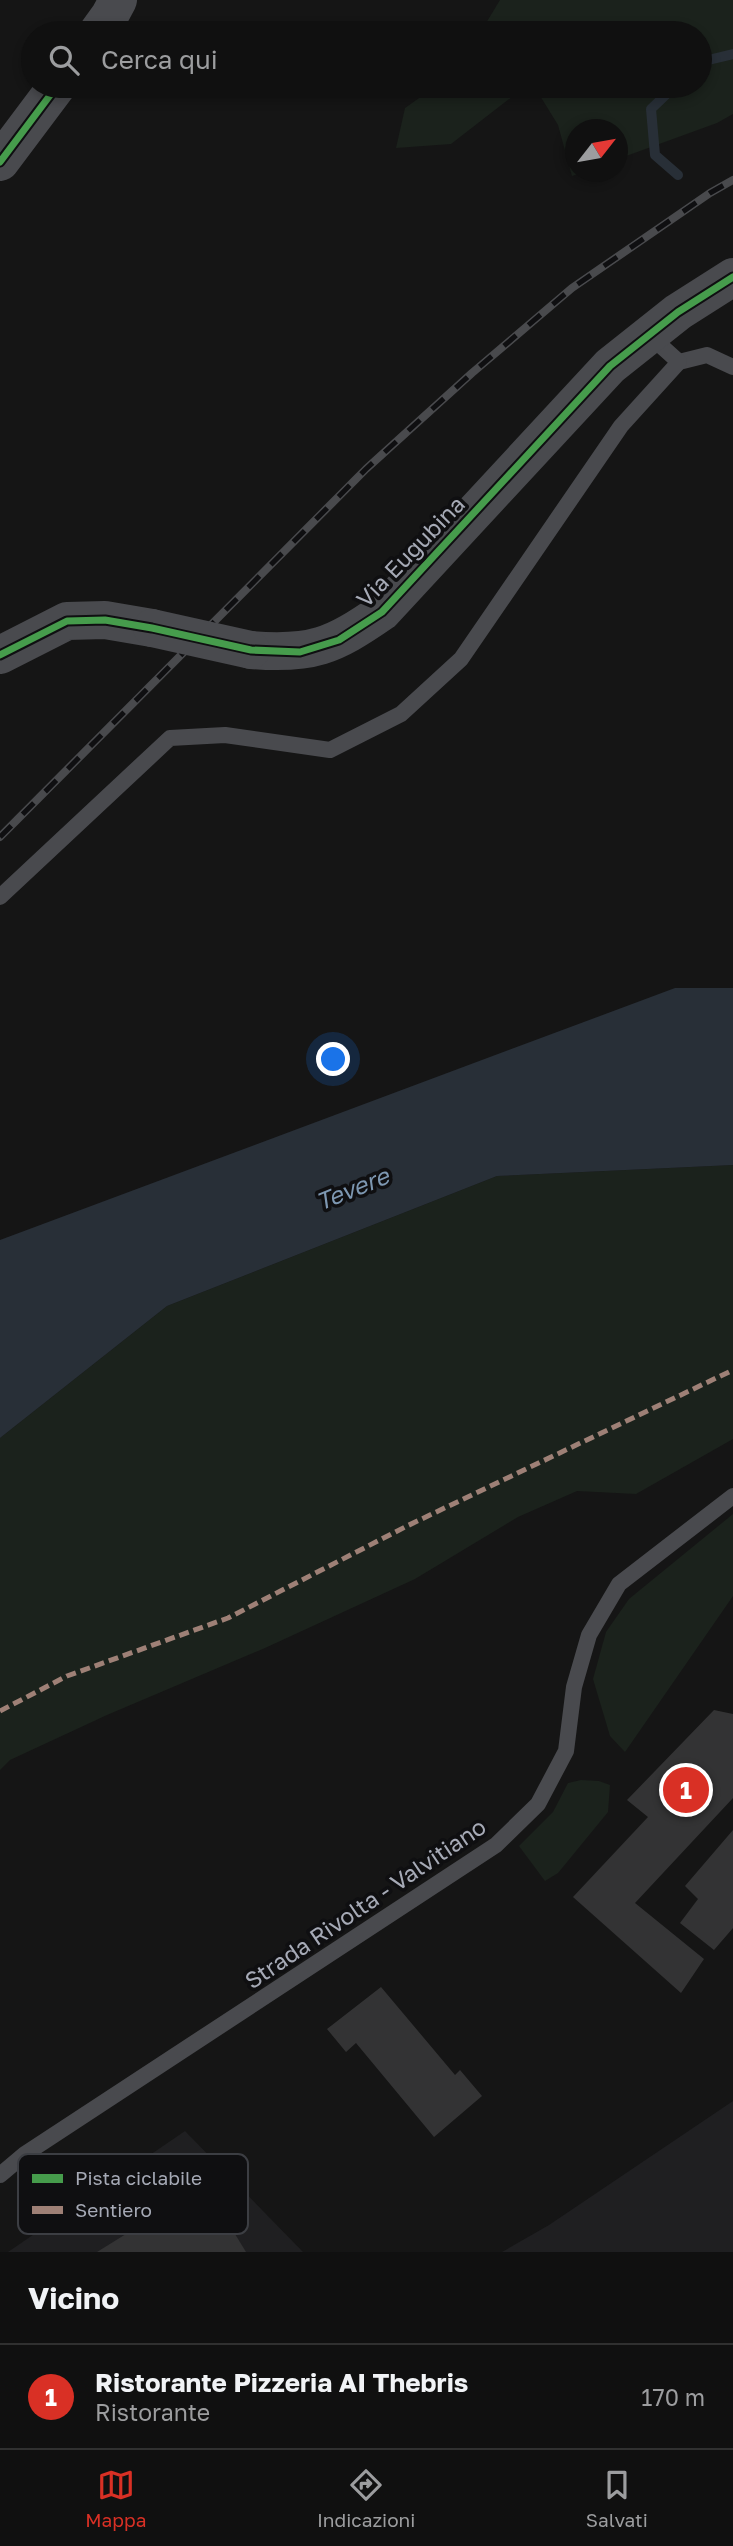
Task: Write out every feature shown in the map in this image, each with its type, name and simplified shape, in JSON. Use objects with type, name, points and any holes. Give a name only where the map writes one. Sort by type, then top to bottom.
[{"type":"street","points":[[106,21],[118,0]]},
{"type":"street","points":[[0,162],[48,98]]},
{"type":"street","name":"Via Eugubina","points":[[0,655],[67,621],[106,620],[251,650],[281,653],[319,648],[339,640],[382,612],[610,366],[678,312],[733,277]]},
{"type":"street","points":[[678,312],[733,298]]},
{"type":"lane","points":[[649,335],[678,362]]},
{"type":"lane","points":[[0,897],[170,738],[225,735],[330,750],[401,714],[461,659],[621,426],[678,362],[707,355],[733,367]]},
{"type":"lane","name":"Strada Rivolta - Valvitiano","points":[[25,2154],[496,1845],[538,1804],[566,1751],[575,1687],[589,1635],[619,1584],[733,1496]]},
{"type":"lane","name":"Strada Rivolta - Valvitiano","points":[[0,2175],[18,2160]]},
{"type":"shaded area","points":[[500,0],[733,0],[733,114],[717,123],[628,155],[628,119],[565,119],[565,150],[558,125],[541,98],[712,98],[712,21],[487,21]]},
{"type":"shaded area","points":[[419,98],[510,98],[451,144],[396,148],[405,108]]},
{"type":"shaded area","points":[[733,1165],[733,1439],[636,1494],[577,1491],[518,1517],[415,1579],[265,1648],[107,1715],[10,1760],[0,1770],[0,1438],[167,1306],[497,1176]]},
{"type":"shaded area","points":[[733,1514],[733,1596],[625,1752],[610,1736],[593,1679],[606,1632],[629,1599]]},
{"type":"shaded area","points":[[581,1780],[610,1785],[608,1812],[558,1873],[545,1881],[519,1846],[553,1812],[568,1783]]},
{"type":"shaded area","points":[[733,2101],[733,2252],[502,2252],[549,2225]]},
{"type":"shaded area","points":[[185,2131],[207,2154],[151,2154]]},
{"type":"shaded area","points":[[248,2196],[303,2252],[8,2252],[34,2234],[248,2234]]},
{"type":"water","name":"Tevere","points":[[675,988],[733,988],[733,1165],[497,1176],[167,1306],[0,1438],[0,1240]]},
{"type":"building","points":[[714,1710],[733,1714],[733,1798],[635,1903],[704,1959],[681,1993],[573,1897],[648,1817],[627,1800]]},
{"type":"building","points":[[733,1830],[733,1928],[714,1950],[680,1923],[698,1899],[685,1886]]},
{"type":"building","points":[[381,1987],[455,2075],[460,2070],[482,2096],[434,2137],[356,2043],[346,2052],[327,2029]]},
{"type":"building","points":[[126,2234],[235,2234],[246,2252],[97,2252]]},
{"type":"waterway","points":[[712,59],[733,54]]},
{"type":"waterway","points":[[662,98],[651,109],[655,155],[678,175]]},
{"type":"railway","points":[[0,837],[366,469],[472,373],[572,288],[733,180]]},
{"type":"marked path","points":[[0,1711],[67,1676],[228,1618],[407,1526],[733,1370]]},
{"type":"cycle path","points":[[0,162],[48,98]]},
{"type":"cycle path","points":[[0,655],[67,621],[105,620],[251,650],[300,652],[339,640],[382,612],[610,366],[678,312],[733,277]]},
{"type":"place","name":"Ristorante Pizzeria AI Thebris","points":[[686,1790]]}]
